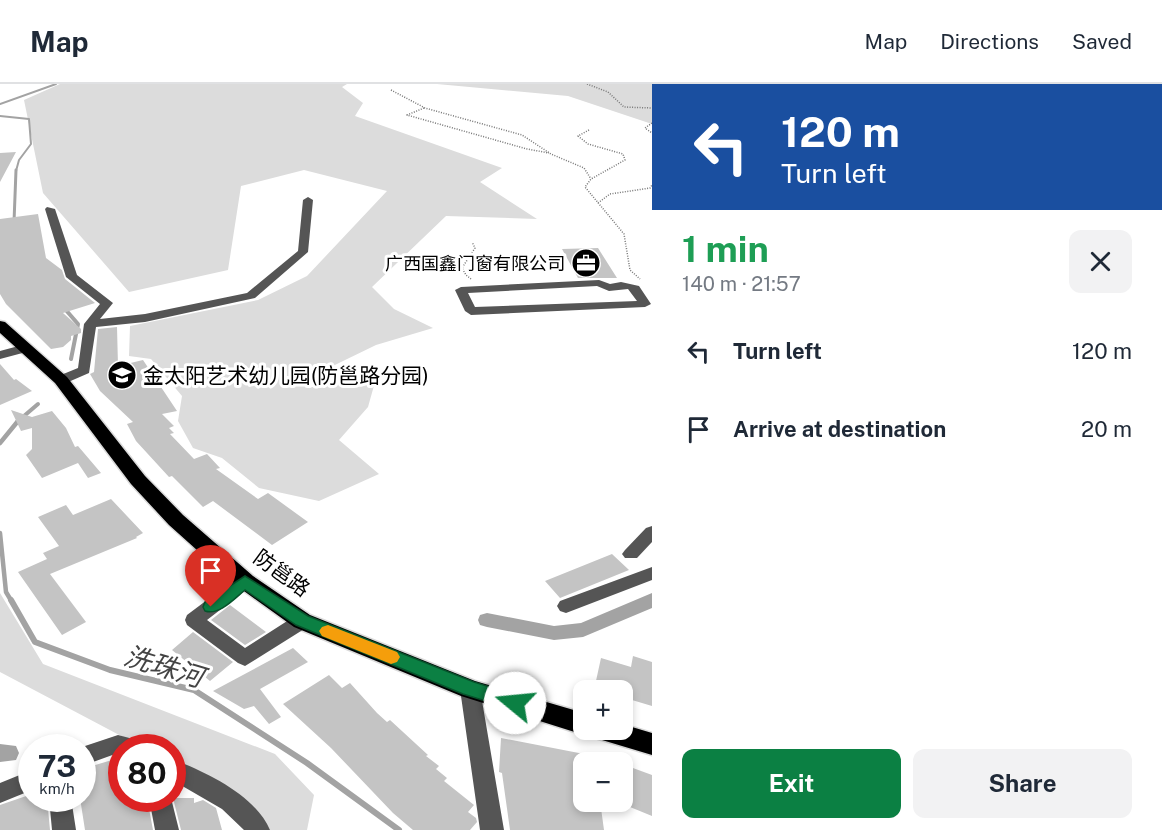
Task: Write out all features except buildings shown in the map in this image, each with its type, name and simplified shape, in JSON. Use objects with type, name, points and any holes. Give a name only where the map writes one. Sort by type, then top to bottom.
[{"type":"highway","name":"防邕路","points":[[0,325],[61,380],[138,480],[176,520],[245,581],[302,621],[470,689],[573,721]]},
{"type":"highway","points":[[633,738],[652,744]]},
{"type":"street","points":[[90,324],[145,318],[250,296],[303,252],[308,200]]},
{"type":"street","points":[[50,209],[72,277],[107,303],[90,324],[84,370],[61,380]]},
{"type":"street","points":[[461,290],[599,283],[609,288],[621,285],[630,286],[635,288],[642,299]]},
{"type":"street","points":[[461,290],[568,288],[581,293],[593,288],[605,292],[610,299]]},
{"type":"street","points":[[461,290],[467,304]]},
{"type":"street","points":[[467,304],[642,299]]},
{"type":"street","points":[[467,304],[642,299]]},
{"type":"street","points":[[0,355],[26,348]]},
{"type":"street","points":[[631,554],[652,532]]},
{"type":"street","points":[[566,606],[652,573]]},
{"type":"street","points":[[245,581],[194,620],[245,658],[302,621]]},
{"type":"street","points":[[470,689],[492,830]]},
{"type":"street","points":[[186,777],[246,814],[258,830]]},
{"type":"street","points":[[0,794],[18,786]]},
{"type":"street","points":[[62,812],[64,830]]},
{"type":"street","points":[[163,812],[167,830]]},
{"type":"path","points":[[587,84],[616,96],[619,104],[624,106],[652,108]]},
{"type":"path","points":[[391,90],[426,108],[522,135],[551,154],[584,168],[591,179]]},
{"type":"path","points":[[426,108],[407,115],[551,154]]},
{"type":"path","points":[[652,123],[645,128],[652,133]]},
{"type":"path","points":[[589,130],[578,136],[588,144],[622,154],[625,160],[591,179],[585,187],[624,234],[630,270],[643,282]]},
{"type":"path","points":[[598,203],[610,194],[650,188],[652,185]]},
{"type":"shaded area","points":[[60,84],[347,84],[342,87],[363,103],[355,116],[502,168],[480,182],[537,219],[446,216],[372,287],[394,309],[433,328],[376,345],[306,379],[309,388],[350,376],[375,382],[368,407],[339,440],[379,474],[319,501],[259,488],[222,458],[193,448],[178,421],[182,396],[151,359],[129,356],[130,326],[258,300],[307,276],[387,191],[304,170],[241,186],[228,270],[129,292],[43,193],[24,100]]},
{"type":"shaded area","points":[[437,84],[652,84],[652,124],[568,96]]},
{"type":"shaded area","points":[[0,593],[43,664],[275,754],[314,795],[307,830],[263,830],[186,773],[186,734],[117,734],[0,672]]},
{"type":"waterway","name":"洗珠河","points":[[0,104],[56,84]]},
{"type":"waterway","name":"洗珠河","points":[[0,116],[29,119],[31,144],[19,160],[16,171]]},
{"type":"waterway","name":"洗珠河","points":[[14,222],[16,170]]},
{"type":"waterway","name":"洗珠河","points":[[65,309],[78,324],[71,359]]},
{"type":"waterway","name":"洗珠河","points":[[18,421],[38,404]]},
{"type":"waterway","name":"洗珠河","points":[[0,443],[18,421]]},
{"type":"waterway","name":"洗珠河","points":[[0,533],[6,592],[12,602]]},
{"type":"waterway","name":"洗珠河","points":[[11,600],[35,642],[110,670],[194,690],[307,763],[399,830]]},
{"type":"waterway","points":[[487,620],[554,633],[583,630],[652,600]]},
{"type":"waterway","points":[[0,753],[8,753]]},
{"type":"slow traffic","points":[[328,631],[391,657]]},
{"type":"place","name":"广西国鑫门窗有限公司","points":[[586,263]]},
{"type":"place","name":"金太阳艺术幼儿园(防邕路分园)","points":[[122,375]]},
{"type":"route","points":[[211,607],[245,581],[302,621],[470,689],[515,703]]}]
